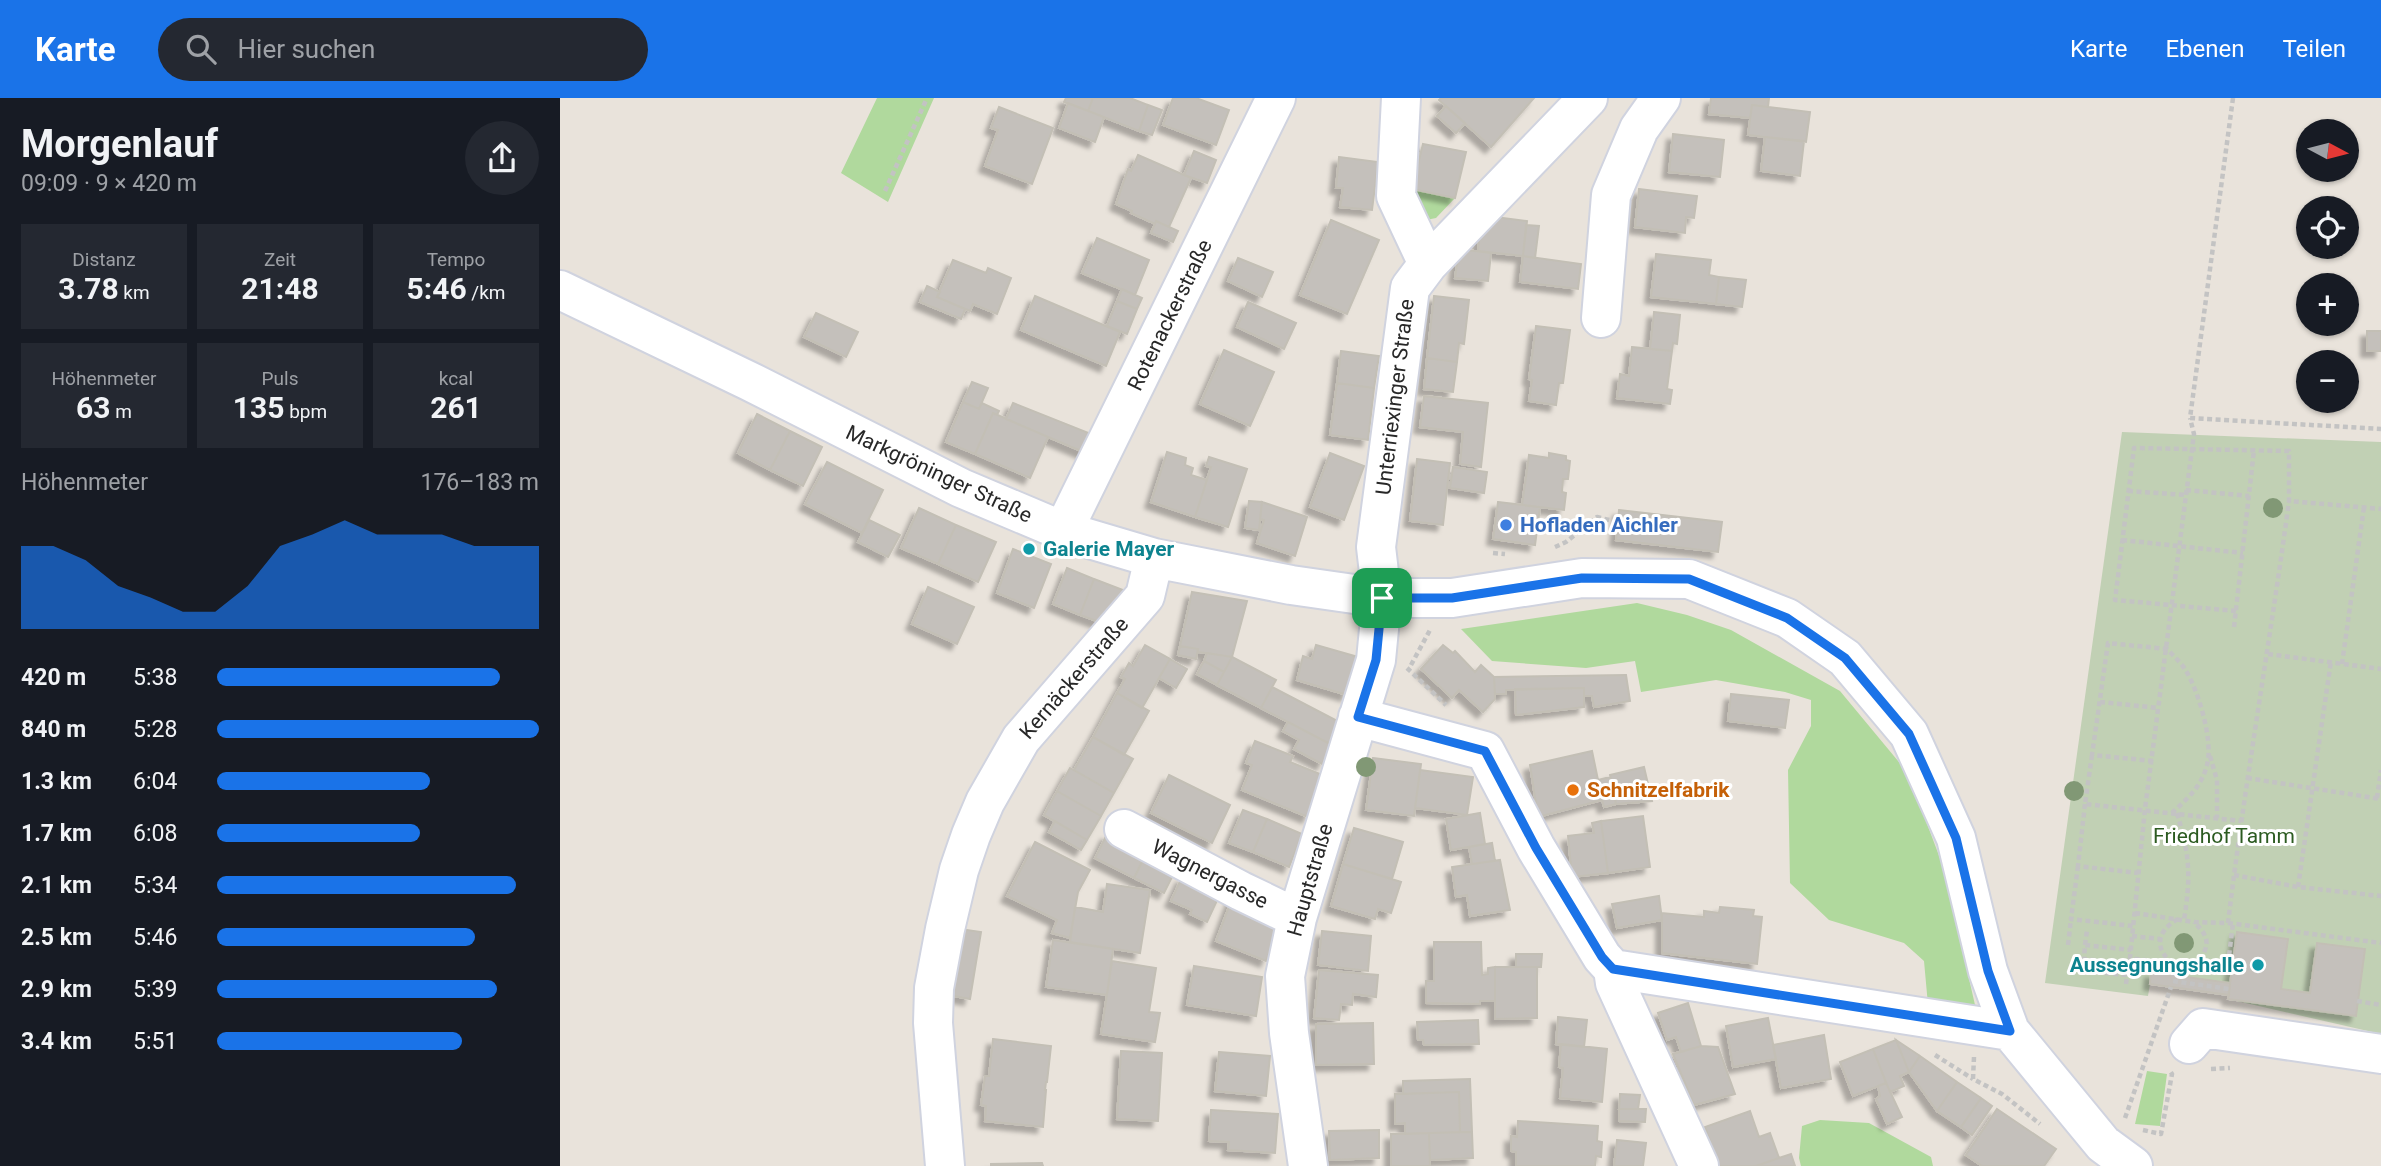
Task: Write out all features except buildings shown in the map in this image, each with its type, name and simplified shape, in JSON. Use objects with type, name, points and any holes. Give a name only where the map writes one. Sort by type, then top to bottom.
[{"type":"street","name":"Rotenackerstraße","points":[[1063,531],[1276,98]]},
{"type":"street","points":[[1401,98],[1396,195],[1428,264]]},
{"type":"street","name":"Unterriexinger Straße","points":[[1382,598],[1376,547],[1410,288],[1428,264],[1588,98]]},
{"type":"street","points":[[1601,318],[1611,195],[1639,129],[1661,98]]},
{"type":"street","name":"Markgröninger Straße","points":[[560,290],[951,483],[1063,531],[1154,558],[1292,585],[1382,598],[1452,598],[1582,578],[1689,579],[1787,618],[1845,658],[1909,734],[1956,838],[1988,971],[1993,1029],[2120,1145]]},
{"type":"street","name":"Kernäckerstraße","points":[[945,1166],[933,1023],[934,988],[959,870],[971,835],[985,802],[1021,739],[1145,596],[1154,558]]},
{"type":"street","name":"Hauptstraße","points":[[1308,1166],[1289,1033],[1284,976],[1297,918],[1376,660],[1382,598]]},
{"type":"street","points":[[1358,717],[1485,751],[1536,848],[1602,957],[1613,969],[1615,984],[1699,1166]]},
{"type":"street","name":"Wagnergasse","points":[[1124,829],[1297,918]]},
{"type":"street","points":[[1613,969],[1993,1029]]},
{"type":"street","points":[[2168,1045],[2203,1028],[2381,1054]]},
{"type":"path","points":[[885,191],[927,98]]},
{"type":"path","points":[[2126,984],[2194,434],[2190,418],[2233,98]]},
{"type":"path","points":[[2190,418],[2381,429]]},
{"type":"path","points":[[2227,972],[2241,821],[2289,502],[2289,451],[2134,448],[2115,600],[2236,611]]},
{"type":"path","points":[[2234,627],[2254,450]]},
{"type":"path","points":[[2129,491],[2249,496]]},
{"type":"path","points":[[2289,502],[2381,509]]},
{"type":"path","points":[[2342,664],[2364,507]]},
{"type":"path","points":[[1549,550],[1566,542],[1597,517],[1613,521]]},
{"type":"path","points":[[2122,540],[2242,553]]},
{"type":"path","points":[[1493,553],[1512,554]]},
{"type":"path","points":[[1409,669],[1434,622]]},
{"type":"path","points":[[2068,944],[2108,643],[2166,649],[2183,666],[2193,684],[2217,780],[2217,818]]},
{"type":"path","points":[[2268,654],[2381,669]]},
{"type":"path","points":[[2298,887],[2331,661]]},
{"type":"path","points":[[2100,702],[2159,708]]},
{"type":"path","points":[[2174,813],[2193,794],[2207,765],[2209,752]]},
{"type":"path","points":[[2092,755],[2153,761]]},
{"type":"path","points":[[2247,778],[2379,799],[2381,770]]},
{"type":"path","points":[[2085,804],[2241,821]]},
{"type":"path","points":[[2174,813],[2185,841],[2190,872],[2189,894],[2182,920]]},
{"type":"path","points":[[2078,866],[2138,873]]},
{"type":"path","points":[[2234,875],[2298,887],[2381,896]]},
{"type":"path","points":[[2135,913],[2381,943]]},
{"type":"path","points":[[2071,919],[2133,926]]},
{"type":"path","points":[[2174,964],[2162,954],[2160,939],[2166,926],[2182,920]]},
{"type":"path","points":[[2084,959],[2187,967],[2200,960],[2207,946],[2205,932],[2194,922]]},
{"type":"path","points":[[2087,930],[2083,971],[2127,975]]},
{"type":"path","points":[[2132,936],[2160,939]]},
{"type":"path","points":[[2085,945],[2130,950]]},
{"type":"path","points":[[2098,960],[2099,947]]},
{"type":"path","points":[[2120,1145],[2161,1134],[2172,1074],[2168,1045],[2174,964]]},
{"type":"path","points":[[2172,981],[2230,989]]},
{"type":"path","points":[[2357,1001],[2381,1005]]},
{"type":"path","points":[[1973,1079],[1993,1029]]},
{"type":"path","points":[[2120,1145],[2168,1045]]},
{"type":"path","points":[[1932,1052],[2002,1094]]},
{"type":"green space","points":[[877,98],[934,98],[888,202],[841,173]]},
{"type":"green space","points":[[1412,189],[1455,198],[1436,218],[1426,220]]},
{"type":"green space","name":"Friedhof Tamm","points":[[2122,432],[2381,442],[2381,1034],[2228,999],[2228,995],[2150,984],[2148,996],[2045,983]]},
{"type":"green space","points":[[1637,603],[1687,615],[1731,630],[1840,691],[1908,773],[1944,869],[1975,1005],[1928,1005],[1924,961],[1904,943],[1829,920],[1790,883],[1788,770],[1811,726],[1811,700],[1785,692],[1716,680],[1641,692],[1635,661],[1586,668],[1492,661],[1461,629]]},
{"type":"green space","points":[[2147,1071],[2167,1074],[2160,1126],[2135,1124]]},
{"type":"green space","points":[[1820,1120],[1869,1123],[1931,1157],[1933,1166],[1801,1166],[1799,1158],[1802,1126]]},
{"type":"place","name":"Hofladen Aichler","points":[[1506,525]]},
{"type":"place","name":"Galerie Mayer","points":[[1029,549]]},
{"type":"place","name":"Schnitzelfabrik","points":[[1573,790]]},
{"type":"place","name":"Aussegnungshalle","points":[[2258,965]]},
{"type":"route","points":[[1582,578],[1689,579],[1787,618],[1845,658],[1909,734],[1956,838],[1988,971],[2010,1031],[1613,969],[1602,957],[1536,848],[1485,751],[1358,717],[1376,660],[1382,598],[1452,598],[1582,578]]}]
